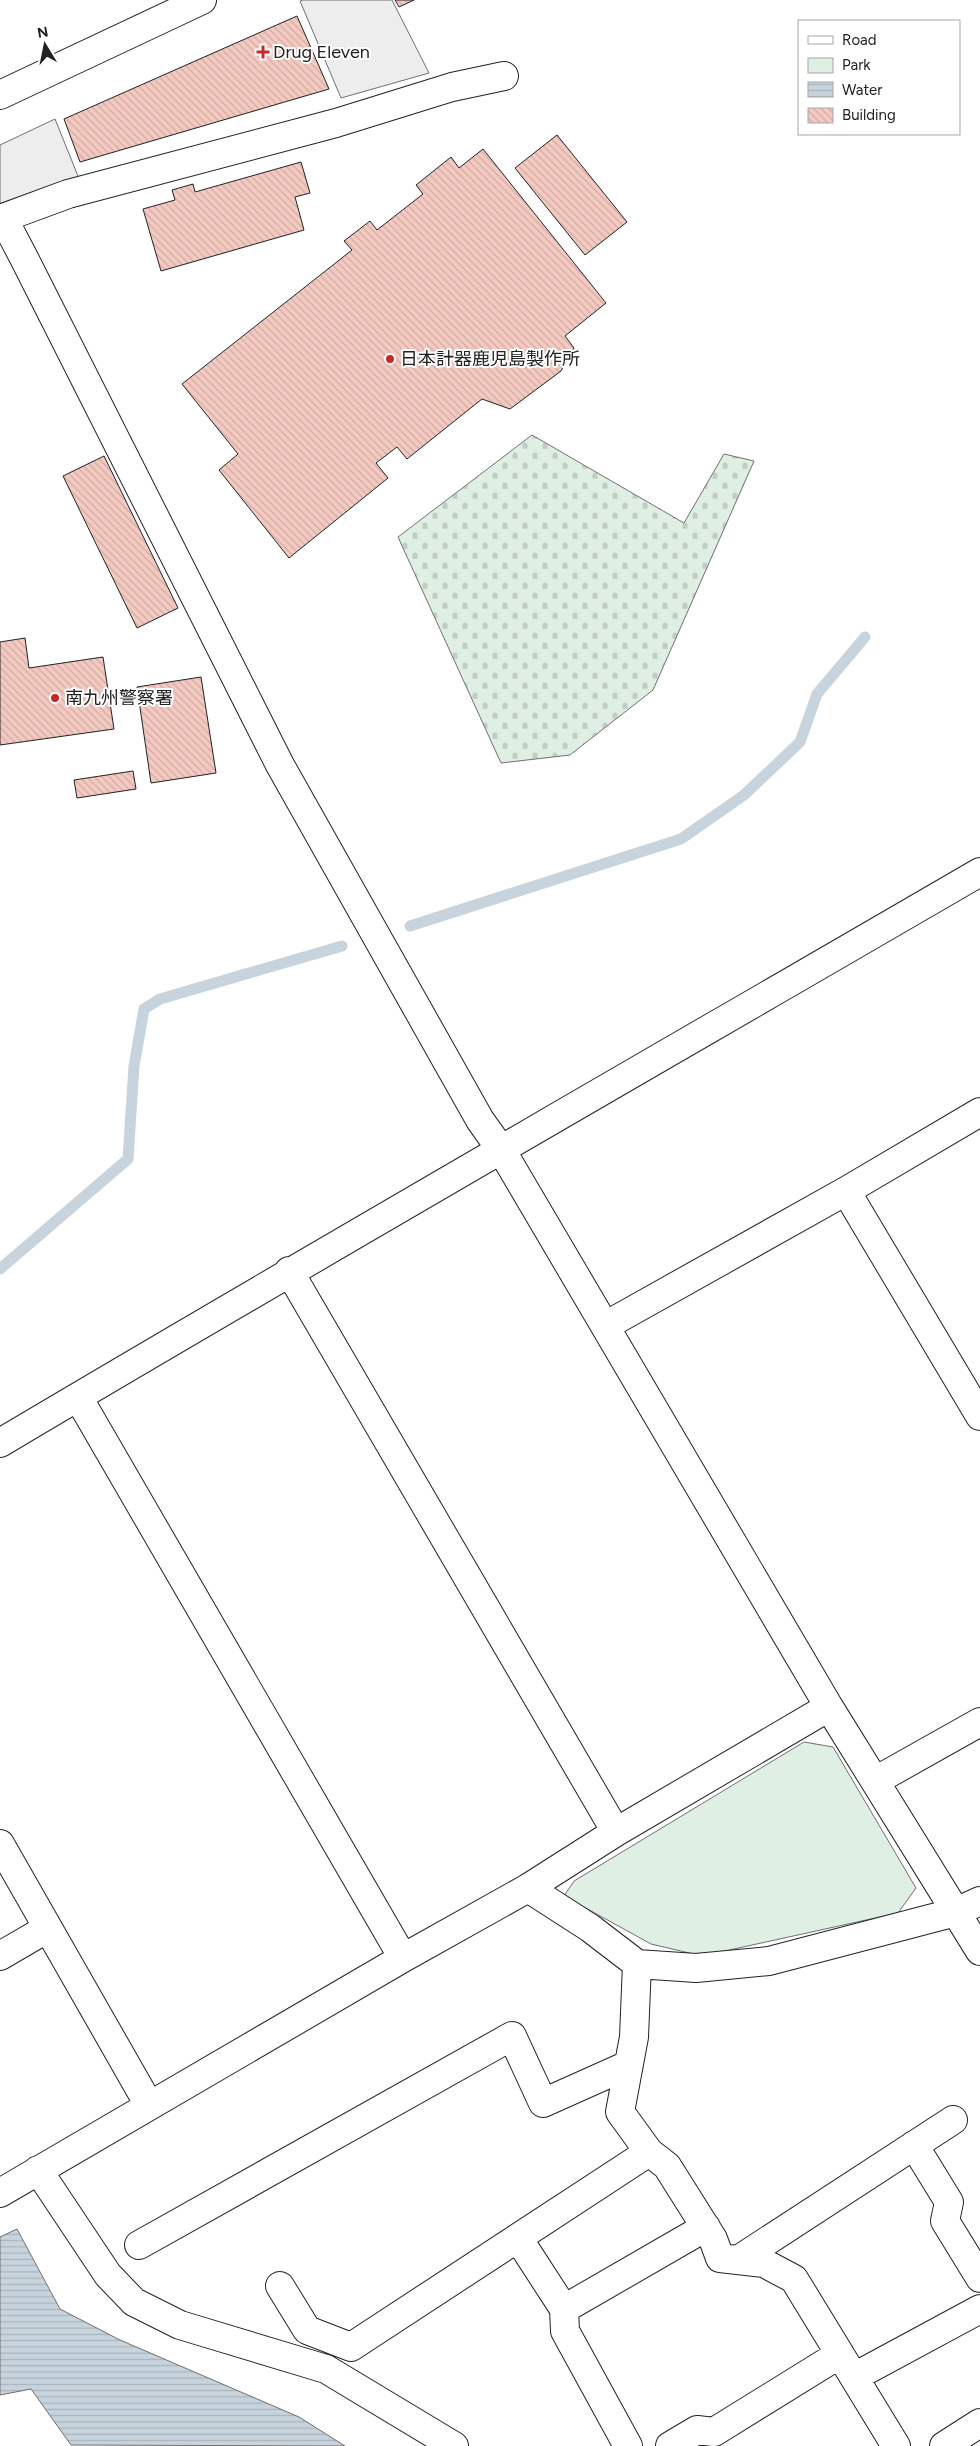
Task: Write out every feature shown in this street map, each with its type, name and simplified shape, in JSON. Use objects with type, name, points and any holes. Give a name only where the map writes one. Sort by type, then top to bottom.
[{"type":"street","points":[[0,95],[202,0]]},
{"type":"street","points":[[504,76],[452,87],[336,123],[68,194],[1,218],[280,765],[480,1120],[502,1151],[829,1707],[875,1781],[968,1906],[980,1951]]},
{"type":"street","points":[[0,1443],[289,1271],[502,1151],[980,872]]},
{"type":"street","points":[[605,1326],[846,1191],[980,1112]]},
{"type":"street","points":[[846,1191],[980,1415]]},
{"type":"street","points":[[289,1271],[616,1832]]},
{"type":"street","points":[[78,1397],[403,1958]]},
{"type":"street","points":[[0,2193],[403,1958],[528,1888],[616,1832],[829,1707]]},
{"type":"street","points":[[875,1781],[980,1722]]},
{"type":"street","points":[[0,1844],[149,2105]]},
{"type":"street","points":[[528,1888],[590,1928],[637,1964],[696,1968],[769,1961],[968,1906]]},
{"type":"street","points":[[0,1956],[48,1928]]},
{"type":"street","points":[[637,1964],[634,2037],[620,2112],[649,2152],[667,2166],[706,2227],[720,2258],[764,2263],[794,2279],[896,2446]]},
{"type":"street","points":[[139,2245],[512,2036],[543,2103],[628,2065]]},
{"type":"street","points":[[738,2260],[952,2120]]},
{"type":"street","points":[[914,2145],[949,2202],[945,2221],[980,2278]]},
{"type":"street","points":[[280,2286],[307,2330],[351,2347],[649,2152]]},
{"type":"street","points":[[38,2170],[108,2275],[134,2302],[180,2325],[326,2370],[454,2446]]},
{"type":"street","points":[[564,2309],[706,2227]]},
{"type":"street","points":[[518,2238],[564,2309],[565,2331],[628,2446]]},
{"type":"street","points":[[854,2377],[980,2308]]},
{"type":"street","points":[[670,2446],[697,2430],[714,2432],[840,2354]]},
{"type":"street","points":[[944,2446],[980,2423]]},
{"type":"green space","points":[[532,435],[684,523],[724,454],[754,461],[653,690],[570,755],[501,763],[398,537]]},
{"type":"green space","points":[[804,1742],[833,1747],[916,1888],[898,1913],[702,1956],[651,1944],[564,1896],[574,1881]]},
{"type":"shaded area","points":[[392,0],[429,73],[341,98],[300,1]]},
{"type":"shaded area","points":[[55,119],[80,181],[0,206],[0,145]]},
{"type":"water","points":[[17,2229],[60,2309],[120,2340],[299,2417],[345,2446],[71,2445],[31,2389],[0,2395],[0,2237]]},
{"type":"building","points":[[395,0],[414,0],[399,7]]},
{"type":"building","name":"Drug Eleven","points":[[297,16],[329,89],[80,162],[64,119]]},
{"type":"building","points":[[557,135],[627,222],[585,255],[515,168]]},
{"type":"building","name":"日本計器鹿児島製作所","points":[[483,149],[606,303],[565,336],[574,348],[561,371],[510,409],[482,399],[407,459],[397,447],[376,463],[388,478],[289,558],[219,470],[238,454],[182,384],[352,250],[344,241],[370,221],[377,230],[423,194],[416,185],[451,157],[459,168]]},
{"type":"building","points":[[301,162],[310,193],[295,197],[304,230],[161,271],[143,209],[175,200],[172,190],[193,184],[195,192]]},
{"type":"building","points":[[104,456],[178,608],[137,628],[63,476]]},
{"type":"building","name":"南九州警察署","points":[[25,638],[29,668],[103,657],[114,729],[0,745],[0,642]]},
{"type":"building","points":[[201,677],[216,773],[151,783],[137,687]]},
{"type":"building","points":[[133,771],[136,789],[77,798],[74,780]]},
{"type":"waterway","points":[[410,926],[681,839],[744,795],[800,742],[817,694],[865,637]]},
{"type":"waterway","points":[[0,1269],[128,1159],[134,1066],[144,1009],[160,999],[342,946]]},
{"type":"place","name":"Drug Eleven","points":[[263,52]]},
{"type":"place","name":"日本計器鹿児島製作所","points":[[390,359]]},
{"type":"place","name":"南九州警察署","points":[[55,698]]}]
